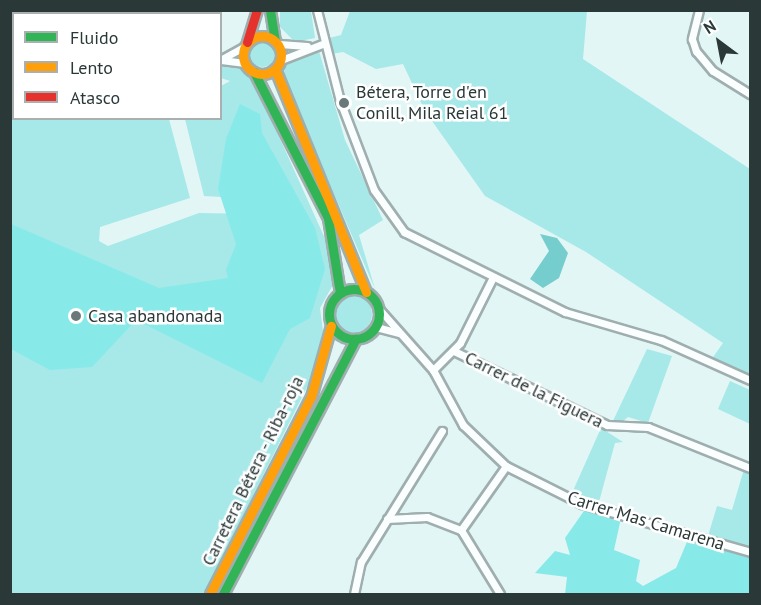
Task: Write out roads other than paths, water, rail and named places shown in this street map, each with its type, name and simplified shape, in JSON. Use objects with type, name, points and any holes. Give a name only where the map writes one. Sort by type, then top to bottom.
[{"type":"main road","points":[[257,10],[245,45],[245,63],[254,72],[328,218],[340,293],[329,307],[331,326],[342,336],[356,339],[376,327],[379,309],[366,292],[278,64],[277,42],[270,10]]},
{"type":"main road","points":[[245,45],[263,35],[277,42]]},
{"type":"main road","points":[[254,72],[278,64]]},
{"type":"main road","points":[[340,293],[366,292]]},
{"type":"main road","name":"Carretera Bétera - Riba-roja","points":[[210,594],[311,397],[331,326]]},
{"type":"main road","name":"Carretera Bétera - Riba-roja","points":[[223,594],[356,339]]},
{"type":"street","points":[[318,10],[340,101],[388,214],[404,232],[565,312],[661,340],[750,380]]},
{"type":"street","points":[[699,10],[692,39],[696,51],[713,70],[750,94]]},
{"type":"street","points":[[277,42],[313,46]]},
{"type":"street","points":[[278,64],[313,46],[325,43]]},
{"type":"street","points":[[222,59],[245,45]]},
{"type":"street","points":[[222,60],[245,63]]},
{"type":"street","points":[[433,370],[454,351],[493,277]]},
{"type":"street","name":"Carrer Mas Camarena","points":[[379,309],[433,370],[463,425],[506,466],[582,504],[750,552]]},
{"type":"street","points":[[376,327],[399,333]]},
{"type":"street","name":"Carrer de la Figuera","points":[[454,351],[607,425],[648,427],[750,468]]},
{"type":"street","points":[[354,594],[361,562],[442,431]]},
{"type":"street","points":[[461,530],[506,466]]},
{"type":"street","points":[[387,519],[427,517],[461,530],[500,593],[491,594]]},
{"type":"place","name":"Bétera, Torre d'en Conill, Mila Reial 61","points":[[344,103]]},
{"type":"place","name":"Casa abandonada","points":[[76,316]]}]
